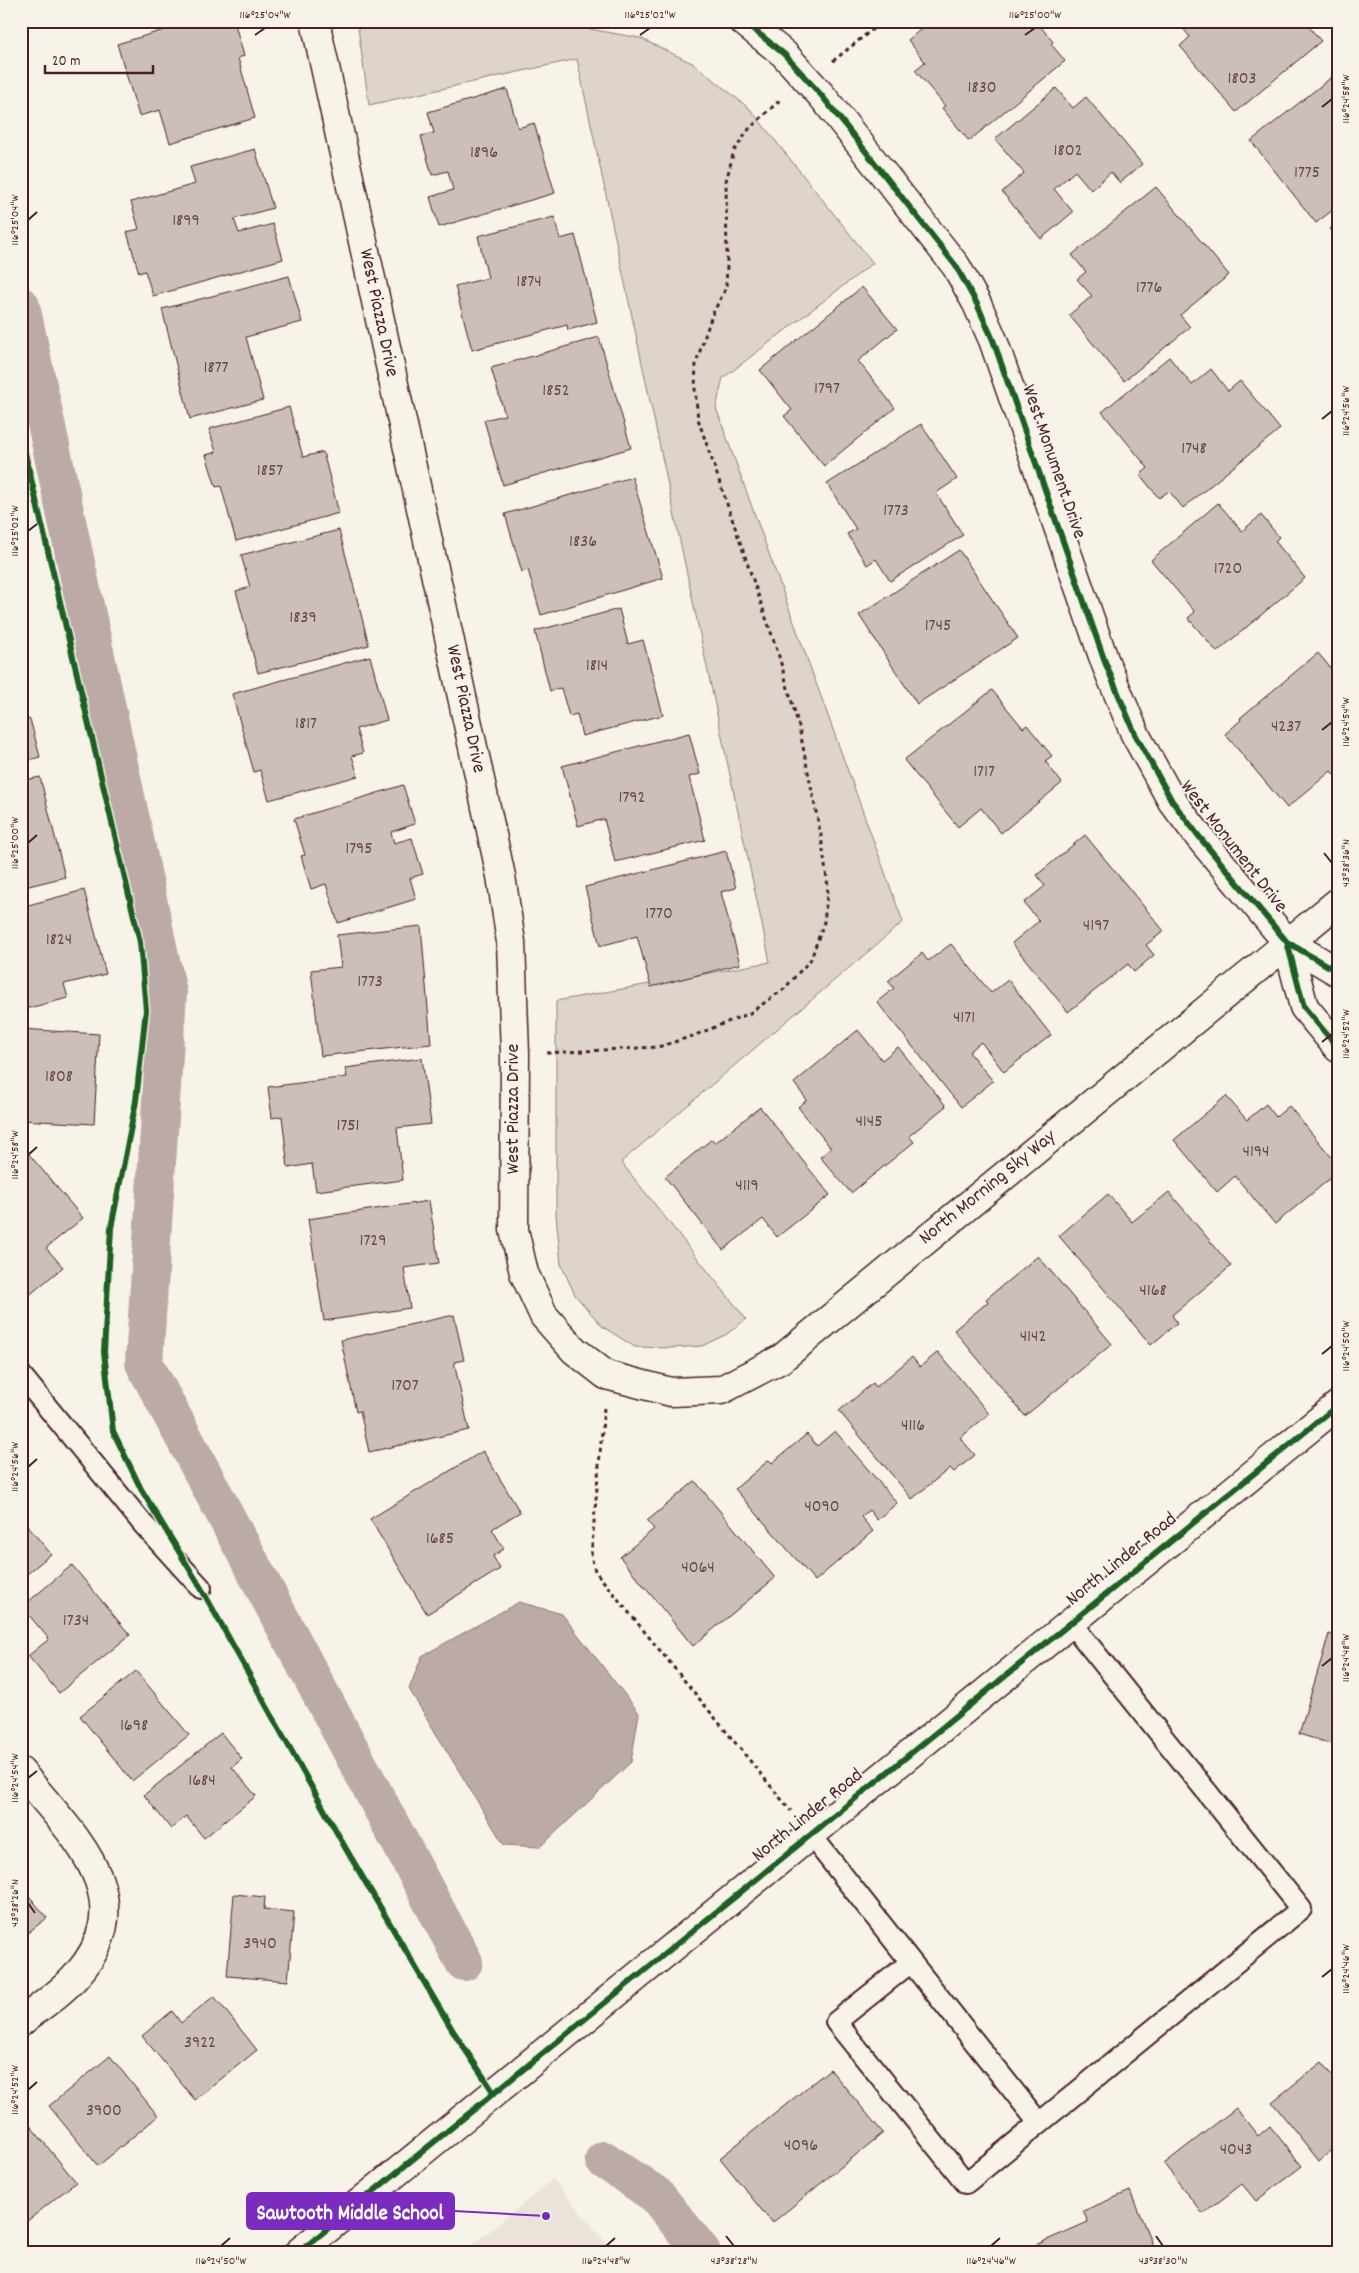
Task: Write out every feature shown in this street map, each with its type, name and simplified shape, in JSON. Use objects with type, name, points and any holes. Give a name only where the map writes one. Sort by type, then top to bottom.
[{"type":"street","name":"West Piazza Drive","points":[[315,21],[501,876],[511,942],[516,1054],[514,1230],[524,1273],[544,1316],[574,1350],[606,1375]]},
{"type":"street","name":"West Monument Drive","points":[[743,21],[784,54],[807,79],[956,266],[977,304],[993,340],[1105,662],[1135,734],[1172,801],[1201,839],[1287,942]]},
{"type":"street","name":"North Morning Sky Way","points":[[606,1375],[671,1392],[721,1390],[781,1359],[1338,902]]},
{"type":"street","points":[[1287,942],[1338,972]]},
{"type":"street","points":[[1287,942],[1304,1007],[1338,1048]]},
{"type":"street","name":"North Linder Road","points":[[298,2252],[1338,1405]]},
{"type":"street","points":[[21,1772],[86,1852],[101,1883],[106,1920],[96,1951],[76,1977],[21,2022]]},
{"type":"lane","points":[[21,1375],[142,1524],[201,1588]]},
{"type":"lane","points":[[911,1962],[836,2022],[966,2184],[1301,1909],[1070,1623]]},
{"type":"lane","points":[[810,1834],[1039,2123]]},
{"type":"path","points":[[516,1054],[658,1047],[693,1036],[750,1013],[784,989],[812,960],[824,922],[828,887],[821,836],[799,727],[778,654],[698,419],[695,389],[699,355],[712,315],[726,288],[726,181],[734,150],[749,129],[770,107],[883,21]]},
{"type":"path","points":[[606,1375],[599,1480],[591,1556],[595,1570],[810,1834]]},
{"type":"shaded area","points":[[357,21],[545,21],[640,38],[694,64],[750,109],[873,263],[723,378],[716,408],[903,922],[621,1162],[746,1319],[727,1334],[702,1346],[672,1348],[635,1347],[603,1327],[575,1295],[561,1264],[556,1215],[556,1001],[770,962],[577,59],[369,105]]},
{"type":"shaded area","points":[[519,1602],[562,1614],[639,1713],[631,1762],[540,1847],[504,1845],[409,1689],[422,1656]]},
{"type":"shaded area","points":[[553,2179],[614,2252],[464,2252]]},
{"type":"building","points":[[194,21],[234,21],[244,56],[238,58],[255,118],[170,143],[160,110],[139,116],[117,44]]},
{"type":"building","points":[[931,21],[1036,21],[1065,61],[969,141],[942,108],[945,106],[915,70],[925,62],[908,40]]},
{"type":"building","points":[[1177,21],[1304,21],[1321,41],[1236,112],[1180,46],[1190,37]]},
{"type":"building","points":[[1338,72],[1338,206],[1316,223],[1251,141]]},
{"type":"building","points":[[1056,88],[1073,108],[1086,97],[1142,164],[1120,183],[1111,172],[1091,190],[1075,171],[1054,189],[1073,212],[1041,239],[1002,192],[1024,173],[995,139]]},
{"type":"building","points":[[507,89],[518,128],[534,123],[555,193],[439,227],[430,197],[453,190],[448,171],[432,175],[421,136],[434,133],[428,112]]},
{"type":"building","points":[[255,149],[273,208],[234,219],[239,233],[273,224],[283,259],[153,296],[145,271],[139,273],[127,232],[139,229],[131,202],[195,184],[190,167]]},
{"type":"building","points":[[1156,187],[1229,275],[1180,315],[1190,327],[1124,381],[1069,315],[1092,296],[1077,279],[1086,272],[1072,255]]},
{"type":"building","points":[[554,217],[560,239],[575,235],[597,322],[568,330],[567,325],[472,350],[455,286],[488,278],[478,236]]},
{"type":"building","points":[[1338,223],[1338,239],[1330,229]]},
{"type":"building","points":[[289,276],[302,322],[246,337],[263,400],[190,419],[162,309]]},
{"type":"building","points":[[862,287],[897,329],[858,361],[895,408],[824,466],[784,416],[792,410],[760,370]]},
{"type":"building","points":[[599,337],[631,448],[503,485],[484,420],[505,415],[491,368]]},
{"type":"building","points":[[1169,357],[1192,385],[1211,369],[1228,391],[1240,381],[1280,429],[1183,508],[1169,491],[1159,498],[1140,475],[1148,468],[1102,412]]},
{"type":"building","points":[[289,407],[303,457],[323,452],[339,513],[236,541],[221,486],[216,487],[206,455],[216,452],[209,429]]},
{"type":"building","points":[[921,424],[957,479],[936,493],[963,535],[890,581],[876,559],[867,565],[847,534],[856,529],[827,484]]},
{"type":"building","points":[[632,477],[663,578],[541,615],[528,570],[522,572],[505,514]]},
{"type":"building","points":[[1218,503],[1242,531],[1261,515],[1279,537],[1275,541],[1305,578],[1217,652],[1188,618],[1195,612],[1151,560]]},
{"type":"building","points":[[339,530],[369,645],[258,673],[236,591],[250,587],[241,555]]},
{"type":"building","points":[[959,550],[1018,638],[917,704],[859,615]]},
{"type":"building","points":[[619,609],[628,644],[643,640],[663,715],[582,736],[577,714],[569,716],[561,688],[550,691],[535,631]]},
{"type":"building","points":[[1318,653],[1338,677],[1338,779],[1331,771],[1287,808],[1225,734],[1241,720],[1240,718]]},
{"type":"building","points":[[370,656],[387,720],[356,729],[363,753],[352,756],[358,776],[269,800],[260,770],[254,772],[232,694]]},
{"type":"building","points":[[992,690],[1023,728],[1027,725],[1052,756],[1045,761],[1062,783],[1001,833],[981,808],[958,827],[904,760]]},
{"type":"building","points":[[21,698],[27,720],[30,719],[40,757],[21,762]]},
{"type":"building","points":[[689,733],[700,774],[689,777],[705,840],[615,862],[604,819],[578,826],[562,766]]},
{"type":"building","points":[[40,777],[65,877],[21,888],[21,781]]},
{"type":"building","points":[[403,785],[415,824],[391,832],[394,843],[412,838],[423,874],[410,878],[416,899],[338,923],[326,884],[311,889],[301,856],[305,855],[294,819]]},
{"type":"building","points":[[1085,835],[1164,931],[1146,945],[1154,955],[1134,972],[1128,964],[1068,1012],[1012,943],[1039,921],[1024,903],[1045,886],[1037,875]]},
{"type":"building","points":[[726,851],[736,888],[721,892],[740,964],[651,987],[637,936],[600,946],[585,887]]},
{"type":"building","points":[[84,890],[106,974],[64,984],[68,998],[21,1010],[21,907]]},
{"type":"building","points":[[421,926],[431,1044],[321,1056],[311,970],[341,967],[337,935]]},
{"type":"building","points":[[951,944],[991,993],[1008,980],[1051,1035],[1004,1072],[981,1042],[969,1052],[993,1081],[961,1107],[877,1002],[894,988],[888,981],[922,953],[928,961]]},
{"type":"building","points":[[21,1029],[99,1034],[94,1124],[21,1120]]},
{"type":"building","points":[[858,1030],[882,1060],[898,1047],[946,1106],[909,1136],[914,1142],[851,1193],[820,1157],[831,1148],[798,1107],[807,1100],[794,1083]]},
{"type":"building","points":[[422,1058],[431,1124],[397,1128],[403,1180],[316,1191],[312,1164],[288,1168],[282,1116],[272,1118],[268,1087],[347,1077],[345,1068]]},
{"type":"building","points":[[1226,1096],[1247,1120],[1266,1104],[1276,1117],[1289,1106],[1338,1165],[1338,1172],[1275,1224],[1235,1176],[1217,1192],[1174,1140]]},
{"type":"building","points":[[760,1107],[830,1195],[777,1237],[763,1219],[723,1250],[665,1177],[712,1139],[715,1143]]},
{"type":"building","points":[[27,1152],[83,1218],[46,1248],[63,1267],[21,1302],[21,1157]]},
{"type":"building","points":[[1169,1192],[1231,1266],[1172,1315],[1177,1323],[1151,1345],[1059,1236],[1108,1194],[1132,1222]]},
{"type":"building","points":[[429,1201],[439,1263],[404,1268],[410,1308],[324,1321],[308,1219]]},
{"type":"building","points":[[1038,1256],[1112,1344],[1025,1416],[954,1330],[988,1302],[986,1299]]},
{"type":"building","points":[[454,1315],[464,1360],[454,1362],[469,1430],[369,1452],[360,1411],[356,1412],[341,1340]]},
{"type":"building","points":[[938,1352],[989,1414],[960,1438],[975,1455],[954,1472],[950,1468],[912,1499],[839,1411],[873,1383],[876,1387],[912,1357],[920,1367]]},
{"type":"building","points":[[835,1431],[897,1503],[877,1520],[869,1510],[861,1517],[873,1531],[815,1581],[735,1489],[769,1460],[772,1463],[807,1434],[817,1446]]},
{"type":"building","points":[[483,1451],[520,1512],[492,1529],[504,1549],[493,1556],[500,1569],[427,1614],[370,1519]]},
{"type":"building","points":[[695,1481],[775,1578],[693,1646],[620,1557],[654,1529],[647,1521]]},
{"type":"building","points":[[21,1518],[51,1554],[21,1579]]},
{"type":"building","points":[[72,1565],[130,1635],[59,1693],[28,1656],[49,1639],[22,1607]]},
{"type":"building","points":[[1329,1634],[1338,1637],[1338,1746],[1299,1734]]},
{"type":"building","points":[[136,1671],[189,1735],[132,1781],[80,1716]]},
{"type":"building","points":[[221,1733],[242,1759],[232,1767],[256,1796],[204,1838],[186,1816],[171,1829],[144,1795]]},
{"type":"building","points":[[21,1886],[47,1918],[21,1938]]},
{"type":"building","points":[[234,1894],[265,1897],[264,1909],[294,1912],[288,1981],[227,1976]]},
{"type":"building","points":[[214,1996],[257,2050],[195,2100],[142,2036],[172,2011],[181,2023]]},
{"type":"building","points":[[110,2056],[158,2116],[98,2166],[49,2106]]},
{"type":"building","points":[[1322,2062],[1338,2082],[1338,2145],[1319,2161],[1272,2102]]},
{"type":"building","points":[[830,2069],[883,2133],[772,2223],[720,2158]]},
{"type":"building","points":[[1236,2108],[1258,2136],[1270,2126],[1302,2166],[1256,2201],[1242,2184],[1203,2214],[1164,2164]]},
{"type":"building","points":[[28,2123],[76,2182],[21,2226],[21,2128]]},
{"type":"building","points":[[1130,2191],[1155,2251],[1024,2252],[1024,2250],[1088,2222],[1083,2211]]},
{"type":"waterway","points":[[21,306],[168,993],[144,1363],[464,1962]]},
{"type":"waterway","points":[[604,2160],[656,2195],[702,2252]]},
{"type":"cycle path","points":[[743,21],[784,54],[822,96],[956,266],[977,304],[993,340],[1105,662],[1135,734],[1172,801],[1201,839],[1287,942],[1338,972]]},
{"type":"cycle path","points":[[21,436],[140,942],[146,1010],[136,1101],[111,1228],[104,1352],[113,1431],[141,1489],[201,1588],[346,1849],[453,2031],[494,2093]]},
{"type":"cycle path","points":[[1287,942],[1304,1007],[1338,1048]]},
{"type":"cycle path","points":[[299,2252],[1338,1405]]},
{"type":"place","name":"Sawtooth Middle School","points":[[546,2216]]}]
